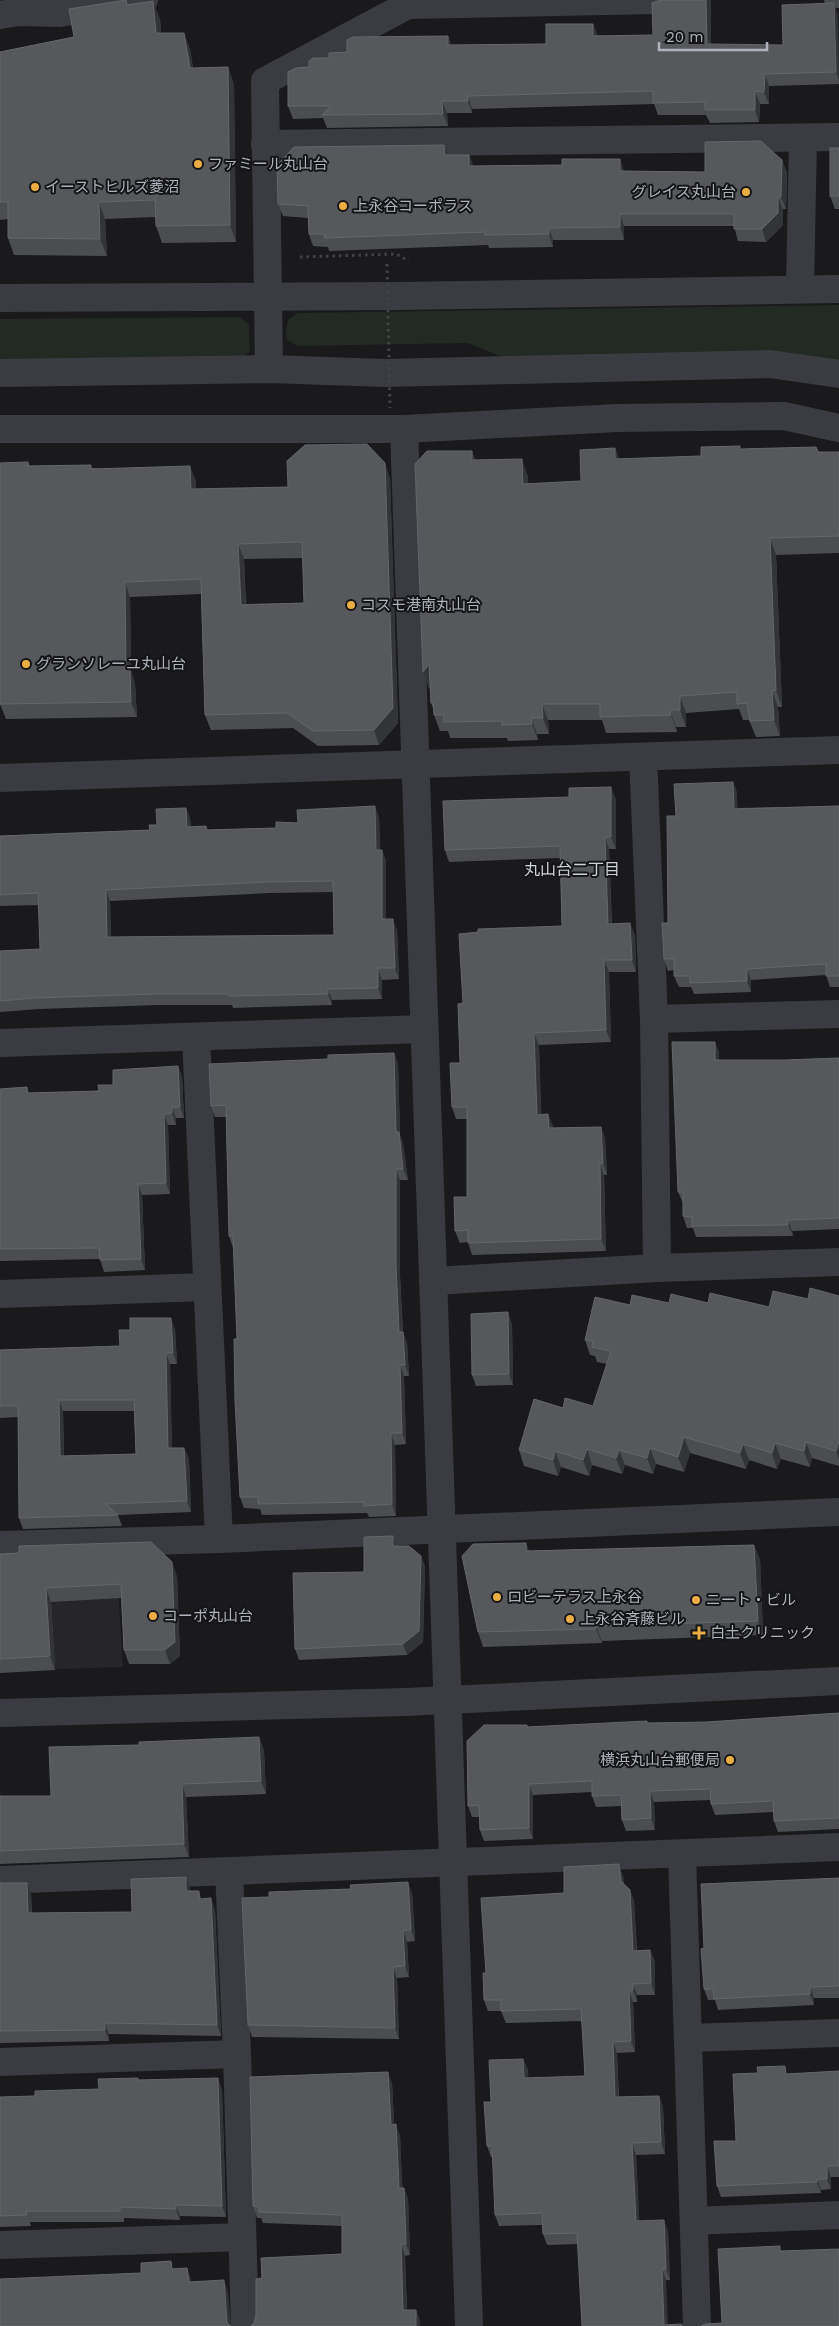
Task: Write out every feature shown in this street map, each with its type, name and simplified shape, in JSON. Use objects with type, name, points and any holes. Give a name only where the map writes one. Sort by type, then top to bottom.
[{"type":"street","points":[[0,15],[19,12],[60,13],[144,0]]},
{"type":"street","points":[[269,369],[265,81],[408,5],[656,0]]},
{"type":"street","points":[[800,289],[803,138]]},
{"type":"street","points":[[265,144],[839,138]]},
{"type":"street","points":[[0,298],[268,297],[839,289]]},
{"type":"street","points":[[0,373],[269,369],[385,373],[770,364],[839,374]]},
{"type":"street","points":[[0,429],[397,418],[784,416],[839,428]]},
{"type":"street","points":[[397,418],[415,764],[469,2326]]},
{"type":"street","points":[[0,778],[839,750]]},
{"type":"street","points":[[643,757],[654,1019],[657,1268]]},
{"type":"street","points":[[654,1019],[839,1014]]},
{"type":"street","points":[[0,1043],[424,1029]]},
{"type":"street","points":[[196,1037],[220,1539]]},
{"type":"street","points":[[433,1281],[657,1268],[839,1262]]},
{"type":"street","points":[[0,1294],[207,1287]]},
{"type":"street","points":[[0,1545],[220,1539],[839,1512]]},
{"type":"street","points":[[0,1713],[448,1700],[839,1681]]},
{"type":"street","points":[[0,1880],[839,1848]]},
{"type":"street","points":[[682,1854],[698,2326]]},
{"type":"street","points":[[229,1871],[237,2054],[245,2326]]},
{"type":"street","points":[[689,2038],[839,2032]]},
{"type":"street","points":[[0,2062],[237,2054]]},
{"type":"street","points":[[694,2221],[839,2215]]},
{"type":"street","points":[[0,2245],[242,2237]]},
{"type":"path","points":[[304,262],[296,258],[396,254],[406,261],[415,261]]},
{"type":"path","points":[[387,264],[397,418]]},
{"type":"shaded area","points":[[839,305],[839,364],[502,357],[468,343],[298,346],[287,340],[286,331],[288,320],[298,313]]},
{"type":"shaded area","points":[[239,317],[249,324],[250,351],[242,358],[0,363],[0,319]]},
{"type":"shaded area","points":[[116,1558],[123,1667],[0,1671],[0,1561]]},
{"type":"building","points":[[126,0],[127,5],[153,1],[156,33],[184,33],[190,68],[228,67],[230,225],[156,226],[155,200],[99,202],[100,239],[8,238],[8,202],[0,202],[0,52],[74,37],[69,9]]},
{"type":"building","points":[[660,0],[706,0],[707,44],[783,45],[782,5],[834,3],[836,72],[765,74],[764,92],[755,91],[755,110],[705,110],[705,102],[653,103],[653,91],[468,96],[468,101],[442,101],[443,114],[322,115],[331,106],[288,106],[288,72],[296,68],[309,67],[309,61],[313,58],[329,58],[329,53],[347,52],[347,40],[353,37],[448,36],[448,45],[546,44],[546,24],[593,24],[593,36],[653,35],[652,3]]},
{"type":"building","points":[[761,141],[782,160],[781,197],[778,197],[778,213],[762,229],[734,229],[734,214],[620,214],[620,227],[549,228],[549,234],[485,235],[485,232],[325,238],[324,234],[309,234],[308,206],[278,204],[277,165],[294,147],[444,145],[445,155],[469,155],[469,166],[562,165],[562,159],[620,159],[620,171],[705,172],[705,142]]},
{"type":"building","points":[[830,148],[839,148],[839,196],[830,196]]},
{"type":"building","points":[[367,444],[385,463],[393,708],[374,730],[313,731],[287,713],[205,715],[201,579],[125,582],[126,669],[130,669],[131,702],[0,704],[0,463],[28,462],[28,466],[91,465],[91,469],[190,466],[191,489],[288,487],[287,461],[305,445]],"holes":[[[302,542],[304,603],[241,605],[238,544]]]},
{"type":"building","points":[[740,446],[740,449],[816,447],[818,452],[839,452],[839,536],[770,538],[776,690],[772,691],[774,720],[750,721],[747,703],[737,704],[737,692],[680,696],[680,710],[670,710],[671,715],[600,717],[600,704],[542,704],[543,718],[531,718],[532,724],[502,725],[502,721],[444,722],[444,715],[434,715],[433,703],[431,703],[429,664],[423,672],[415,464],[427,451],[472,451],[472,460],[522,459],[523,484],[581,481],[580,450],[615,448],[615,459],[701,456],[701,447]]},
{"type":"building","points":[[733,782],[734,809],[839,806],[839,976],[826,976],[826,964],[747,969],[747,981],[690,983],[690,976],[674,976],[674,959],[664,959],[662,923],[668,923],[667,816],[676,816],[674,784]]},
{"type":"building","points":[[611,787],[611,837],[605,837],[608,924],[630,923],[632,960],[604,960],[606,1030],[534,1033],[537,1115],[548,1114],[549,1128],[601,1127],[603,1163],[600,1163],[601,1239],[468,1243],[468,1230],[455,1231],[454,1197],[467,1197],[467,1107],[452,1107],[450,1063],[460,1063],[458,1004],[463,1003],[459,934],[478,932],[478,929],[562,926],[560,846],[445,850],[443,801],[569,797],[569,788]]},
{"type":"building","points":[[375,806],[376,850],[382,850],[382,919],[393,919],[395,968],[378,968],[378,988],[328,989],[328,994],[229,996],[229,994],[154,994],[0,1001],[0,951],[40,949],[38,893],[0,895],[0,836],[150,830],[149,825],[157,825],[156,809],[186,808],[187,827],[206,826],[206,830],[276,828],[276,822],[298,823],[297,810]],"holes":[[[333,881],[334,935],[107,937],[106,890],[266,882]]]},
{"type":"building","points":[[672,1042],[715,1042],[715,1060],[839,1058],[839,1218],[788,1220],[788,1225],[692,1226],[692,1217],[683,1216],[683,1192],[678,1192]]},
{"type":"building","points":[[394,1053],[396,1132],[399,1132],[403,1169],[396,1169],[396,1265],[399,1332],[403,1332],[405,1365],[400,1365],[402,1433],[391,1433],[392,1504],[364,1506],[364,1502],[258,1504],[258,1497],[240,1497],[235,1401],[234,1339],[237,1339],[233,1236],[229,1236],[226,1105],[211,1106],[209,1064],[328,1059],[328,1055]]},
{"type":"building","points":[[178,1066],[180,1107],[172,1107],[172,1113],[164,1114],[166,1183],[138,1184],[141,1259],[100,1260],[99,1248],[0,1249],[0,1089],[27,1087],[27,1093],[99,1091],[98,1085],[113,1085],[113,1070]]},
{"type":"building","points":[[810,1288],[839,1296],[839,1441],[836,1451],[806,1442],[804,1451],[775,1443],[772,1453],[743,1444],[740,1453],[684,1437],[678,1457],[650,1448],[647,1458],[619,1450],[616,1458],[587,1449],[583,1460],[555,1451],[553,1460],[519,1450],[534,1399],[563,1408],[565,1398],[593,1406],[611,1351],[592,1347],[593,1341],[585,1340],[595,1297],[630,1305],[632,1295],[669,1303],[671,1294],[708,1303],[710,1293],[769,1307],[773,1291],[808,1299]]},
{"type":"building","points":[[508,1312],[509,1374],[472,1375],[471,1314]]},
{"type":"building","points":[[130,1318],[171,1318],[173,1353],[166,1353],[168,1448],[184,1448],[187,1501],[106,1504],[118,1515],[19,1518],[18,1406],[0,1406],[0,1350],[120,1346],[119,1330],[130,1330]],"holes":[[[59,1400],[134,1400],[136,1454],[60,1456]]]},
{"type":"building","points":[[393,1536],[393,1546],[409,1546],[421,1556],[419,1631],[403,1644],[295,1649],[293,1573],[364,1572],[364,1537]]},
{"type":"building","points":[[151,1542],[172,1562],[175,1642],[165,1650],[124,1650],[121,1584],[46,1588],[50,1656],[0,1659],[0,1554],[19,1553],[19,1546]]},
{"type":"building","points":[[526,1543],[526,1551],[754,1545],[758,1621],[596,1626],[596,1629],[478,1632],[462,1556],[473,1544]]},
{"type":"building","points":[[839,1713],[839,1818],[774,1821],[773,1801],[711,1804],[710,1789],[650,1791],[651,1818],[622,1820],[621,1795],[592,1796],[592,1781],[529,1784],[529,1828],[480,1830],[479,1805],[468,1806],[467,1741],[484,1725],[527,1725],[527,1727],[647,1721],[647,1723],[707,1722]]},
{"type":"building","points":[[259,1737],[261,1781],[182,1784],[184,1844],[0,1851],[0,1796],[51,1796],[49,1747],[139,1745],[139,1742]]},
{"type":"building","points":[[619,1864],[621,1881],[630,1890],[633,1951],[650,1950],[651,1983],[633,1984],[633,1990],[629,1991],[631,2041],[613,2042],[615,2097],[659,2096],[661,2142],[632,2143],[636,2221],[664,2220],[666,2269],[662,2269],[664,2325],[681,2324],[683,2326],[582,2326],[577,2233],[543,2234],[542,2213],[495,2215],[492,2146],[487,2146],[484,2102],[491,2102],[489,2060],[523,2059],[524,2078],[585,2076],[581,2009],[501,2011],[501,2000],[484,2000],[483,1973],[486,1973],[481,1898],[564,1893],[564,1867]]},
{"type":"building","points":[[186,1877],[186,1891],[199,1891],[199,1899],[211,1898],[217,2025],[105,2023],[105,2030],[0,2031],[0,1883],[27,1883],[28,1913],[132,1912],[131,1879]]},
{"type":"building","points":[[839,1878],[839,1986],[810,1987],[810,1994],[714,1999],[713,1989],[704,1989],[701,1949],[704,1948],[701,1884]]},
{"type":"building","points":[[408,1882],[411,1930],[403,1930],[405,1966],[393,1967],[395,2028],[248,2025],[242,1898],[269,1897],[269,1892],[351,1889],[350,1885]]},
{"type":"building","points":[[785,2066],[786,2074],[839,2071],[839,2166],[827,2166],[827,2179],[817,2179],[817,2182],[717,2186],[714,2141],[736,2141],[733,2074],[758,2073],[757,2067]]},
{"type":"building","points":[[388,2072],[391,2125],[396,2124],[399,2188],[404,2188],[406,2244],[401,2244],[403,2310],[416,2310],[416,2326],[251,2326],[256,2315],[256,2279],[262,2278],[261,2258],[342,2254],[342,2215],[259,2212],[259,2207],[253,2206],[250,2077]]},
{"type":"building","points":[[138,2078],[138,2080],[218,2078],[222,2206],[176,2205],[176,2209],[120,2207],[120,2211],[26,2211],[27,2215],[0,2216],[0,2097],[35,2096],[35,2091],[99,2089],[98,2079]]},
{"type":"building","points":[[780,2246],[780,2251],[839,2249],[839,2326],[701,2326],[722,2323],[718,2249]]},
{"type":"building","points":[[171,2261],[172,2269],[187,2268],[189,2282],[224,2280],[227,2323],[231,2326],[0,2326],[0,2279],[141,2273],[141,2263]]},
{"type":"place","name":"ファミール丸山台","points":[[198,164]]},
{"type":"place","name":"イーストヒルズ菱沼","points":[[35,187]]},
{"type":"place","name":"グレイス丸山台","points":[[746,192]]},
{"type":"place","name":"上永谷コーポラス","points":[[343,206]]},
{"type":"place","name":"コスモ港南丸山台","points":[[351,605]]},
{"type":"place","name":"グランソレーユ丸山台","points":[[26,664]]},
{"type":"place","name":"ロビーテラス上永谷","points":[[497,1597]]},
{"type":"place","name":"ニート・ビル","points":[[696,1600]]},
{"type":"place","name":"コーポ丸山台","points":[[153,1616]]},
{"type":"place","name":"上永谷斉藤ビル","points":[[570,1619]]},
{"type":"place","name":"白土クリニック","points":[[699,1633]]},
{"type":"place","name":"横浜丸山台郵便局","points":[[730,1760]]},
{"type":"district","name":"丸山台二丁目","points":[[572,869]]}]
